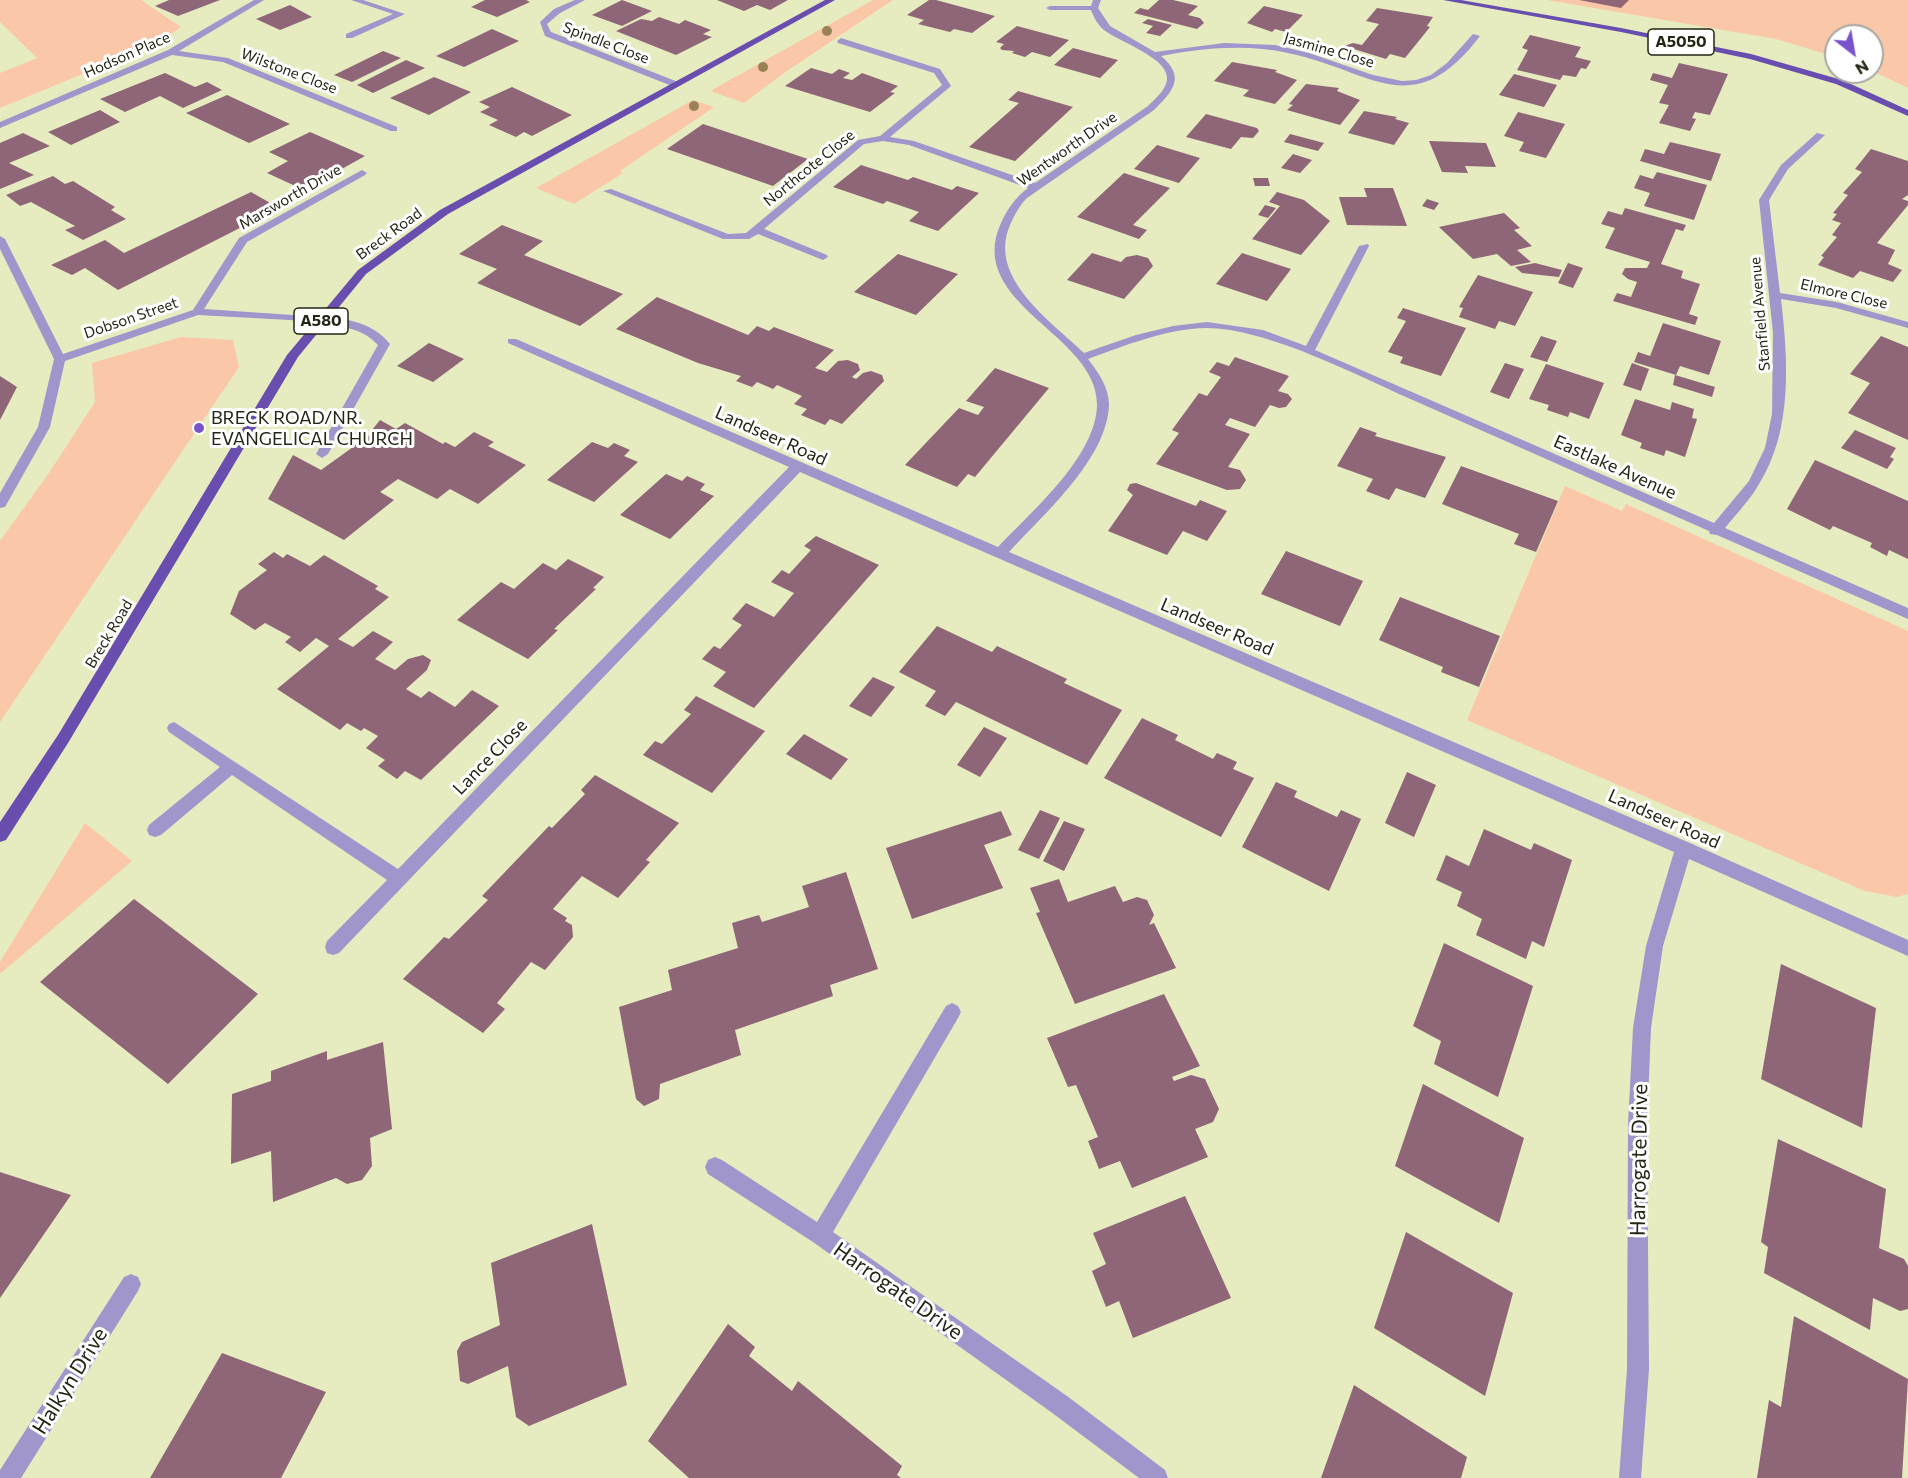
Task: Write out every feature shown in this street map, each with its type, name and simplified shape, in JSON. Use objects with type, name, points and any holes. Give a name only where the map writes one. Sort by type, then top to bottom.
[{"type":"main road","name":"Breck Road","points":[[0,835],[63,739],[293,355],[362,272],[444,212],[831,0]]},
{"type":"main road","name":"A5050","points":[[1447,0],[1621,30],[1751,57],[1839,82],[1908,113]]},
{"type":"street","name":"Hodson Place","points":[[0,125],[171,52],[260,0]]},
{"type":"street","points":[[349,36],[401,14],[355,0]]},
{"type":"street","name":"Spindle Close","points":[[582,0],[557,11],[543,24],[548,34],[675,84]]},
{"type":"street","points":[[1050,8],[1096,4],[1105,27],[1156,54]]},
{"type":"street","name":"Jasmine Close","points":[[1156,54],[1220,45],[1270,47],[1310,56],[1385,81],[1417,83],[1445,68],[1476,36]]},
{"type":"street","name":"Northcote Close","points":[[841,41],[937,70],[944,79],[947,86],[884,138]]},
{"type":"street","name":"Wilstone Close","points":[[171,52],[225,60],[394,129]]},
{"type":"street","name":"Wentworth Drive","points":[[999,554],[1073,472],[1099,424],[1103,402],[1098,378],[1083,357],[1042,322],[1004,271],[1000,253],[1007,220],[1015,205],[1036,187],[1163,98],[1170,87],[1171,75],[1156,54]]},
{"type":"street","name":"Stanfield Avenue","points":[[1715,531],[1754,483],[1770,448],[1779,414],[1779,333],[1764,200],[1784,167],[1820,135]]},
{"type":"street","name":"Northcote Close","points":[[608,191],[727,237],[748,236],[861,142],[884,138],[911,143],[1036,187]]},
{"type":"street","name":"Marsworth Drive","points":[[197,312],[243,240],[362,173]]},
{"type":"street","name":"Northcote Close","points":[[758,230],[823,257]]},
{"type":"street","points":[[0,239],[60,358],[44,427],[0,504]]},
{"type":"street","points":[[1309,351],[1364,246]]},
{"type":"street","points":[[0,265],[12,260]]},
{"type":"street","name":"Elmore Close","points":[[1773,295],[1837,305],[1908,325]]},
{"type":"street","name":"Dobson Street","points":[[60,358],[197,312],[353,323],[371,330],[384,344],[322,454]]},
{"type":"street","name":"Eastlake Avenue","points":[[1083,357],[1137,338],[1173,329],[1207,326],[1263,333],[1309,351],[1908,614]]},
{"type":"street","name":"Landseer Road","points":[[512,341],[796,467],[1684,848],[1908,948]]},
{"type":"street","name":"Lance Close","points":[[333,947],[796,467]]},
{"type":"street","points":[[174,728],[399,879]]},
{"type":"street","points":[[155,830],[232,766]]},
{"type":"street","name":"Harrogate Drive","points":[[1630,1478],[1638,1369],[1636,1158],[1642,1046],[1648,980],[1660,921],[1684,848]]},
{"type":"street","name":"Harrogate Drive","points":[[952,1012],[820,1235],[1068,1411],[1157,1478]]},
{"type":"street","points":[[715,1167],[820,1235]]},
{"type":"street","name":"Halkyn Drive","points":[[8,1478],[131,1284]]},
{"type":"shaded area","points":[[0,0],[141,0],[181,27],[142,53],[124,57],[0,108],[0,73],[37,58],[0,22]]},
{"type":"shaded area","points":[[873,0],[893,0],[784,73],[744,103],[713,92],[712,90]]},
{"type":"shaded area","points":[[1547,0],[1908,0],[1908,88],[1884,77],[1884,24],[1824,24],[1824,53],[1776,39]]},
{"type":"shaded area","points":[[693,100],[714,107],[620,171],[623,173],[574,204],[536,188]]},
{"type":"shaded area","points":[[181,337],[233,340],[239,367],[0,722],[0,541],[49,473],[95,402],[92,363]]},
{"type":"shaded area","points":[[1565,486],[1622,511],[1626,504],[1908,631],[1908,894],[1897,897],[1865,891],[1467,720]]},
{"type":"shaded area","points":[[85,823],[132,861],[0,974],[0,962]]},
{"type":"building","points":[[169,0],[220,0],[178,16],[155,6]]},
{"type":"building","points":[[485,0],[526,0],[530,2],[497,17],[471,7]]},
{"type":"building","points":[[622,0],[652,11],[622,26],[592,15]]},
{"type":"building","points":[[717,0],[788,0],[770,10],[757,5],[744,11]]},
{"type":"building","points":[[929,0],[995,16],[972,33],[954,29],[950,32],[918,24],[924,20],[907,15]]},
{"type":"building","points":[[1159,0],[1173,0],[1198,6],[1188,15],[1200,18],[1204,23],[1197,29],[1134,13],[1140,8],[1148,10]]},
{"type":"building","points":[[1579,0],[1629,0],[1621,8]]},
{"type":"building","points":[[290,5],[312,17],[280,30],[256,19]]},
{"type":"building","points":[[1264,6],[1303,15],[1286,32],[1275,29],[1272,32],[1247,23]]},
{"type":"building","points":[[1377,8],[1433,17],[1427,26],[1430,27],[1405,58],[1390,54],[1386,59],[1344,46],[1353,43],[1362,45],[1379,24],[1366,21]]},
{"type":"building","points":[[659,17],[679,24],[685,20],[711,30],[703,34],[712,37],[676,55],[616,31],[641,19],[652,21]]},
{"type":"building","points":[[1148,19],[1172,25],[1160,36],[1146,33],[1153,26],[1142,23]]},
{"type":"building","points":[[1017,26],[1069,40],[1050,57],[1032,52],[1025,57],[1012,53],[1014,51],[1002,50],[1000,48],[1004,44],[996,42]]},
{"type":"building","points":[[492,29],[519,41],[464,67],[436,56]]},
{"type":"building","points":[[1530,35],[1581,47],[1575,57],[1591,61],[1586,69],[1581,68],[1576,77],[1563,75],[1560,80],[1517,70],[1528,50],[1522,48]]},
{"type":"building","points":[[1073,48],[1118,60],[1100,78],[1054,65]]},
{"type":"building","points":[[383,51],[401,58],[352,82],[334,75]]},
{"type":"building","points":[[1355,54],[1376,59],[1373,64],[1351,59]]},
{"type":"building","points":[[406,60],[425,68],[373,93],[357,85]]},
{"type":"building","points":[[1232,62],[1277,70],[1275,72],[1297,80],[1275,104],[1243,96],[1249,90],[1214,81]]},
{"type":"building","points":[[1679,63],[1728,74],[1710,115],[1695,112],[1692,118],[1696,119],[1690,131],[1659,123],[1669,105],[1659,103],[1668,85],[1650,80],[1653,73],[1672,78]]},
{"type":"building","points":[[811,68],[832,74],[839,69],[850,73],[843,78],[852,80],[862,73],[898,86],[890,92],[895,93],[870,112],[785,86]]},
{"type":"building","points":[[165,73],[195,87],[207,82],[222,90],[183,108],[160,96],[125,112],[100,99]]},
{"type":"building","points":[[1514,74],[1557,85],[1544,107],[1499,95]]},
{"type":"building","points":[[434,77],[471,92],[429,115],[390,98]]},
{"type":"building","points":[[1306,84],[1339,88],[1337,91],[1360,100],[1340,125],[1287,110],[1293,105],[1289,104]]},
{"type":"building","points":[[512,87],[572,115],[532,136],[524,132],[516,137],[489,125],[498,120],[480,112],[490,107],[479,102]]},
{"type":"building","points":[[1018,91],[1073,107],[1015,161],[969,147],[1019,103],[1008,100]]},
{"type":"building","points":[[227,95],[290,124],[249,143],[186,113]]},
{"type":"building","points":[[100,110],[120,122],[71,145],[48,132]]},
{"type":"building","points":[[1364,111],[1397,117],[1395,119],[1409,123],[1394,145],[1348,133]]},
{"type":"building","points":[[1518,112],[1565,124],[1546,158],[1519,151],[1524,142],[1504,136]]},
{"type":"building","points":[[1206,114],[1257,128],[1259,131],[1253,138],[1241,137],[1231,149],[1186,137]]},
{"type":"building","points":[[703,124],[808,159],[773,186],[667,149]]},
{"type":"building","points":[[310,132],[365,156],[304,190],[267,173],[288,161],[269,152]]},
{"type":"building","points":[[23,133],[50,146],[9,163],[34,175],[0,189],[0,143]]},
{"type":"building","points":[[1290,134],[1324,143],[1318,151],[1284,142]]},
{"type":"building","points":[[1429,141],[1486,143],[1496,167],[1465,166],[1468,173],[1442,172]]},
{"type":"building","points":[[1670,142],[1721,154],[1711,181],[1640,161],[1645,149],[1664,154]]},
{"type":"building","points":[[1157,145],[1200,158],[1179,183],[1134,169]]},
{"type":"building","points":[[1871,149],[1908,161],[1908,195],[1902,199],[1908,201],[1908,205],[1877,243],[1895,250],[1888,264],[1902,270],[1893,282],[1860,271],[1853,278],[1818,265],[1824,257],[1821,256],[1837,237],[1832,235],[1841,223],[1832,220],[1837,214],[1833,213],[1848,195],[1843,193],[1862,172],[1855,169]]},
{"type":"building","points":[[1293,154],[1312,160],[1300,173],[1281,168]]},
{"type":"building","points":[[861,165],[908,180],[913,177],[952,190],[957,186],[979,193],[938,231],[909,221],[919,212],[887,201],[883,204],[833,187]]},
{"type":"building","points":[[1657,172],[1707,185],[1694,220],[1644,206],[1650,193],[1634,188],[1640,175],[1653,179]]},
{"type":"building","points":[[1124,173],[1170,188],[1133,225],[1147,230],[1139,239],[1077,217]]},
{"type":"building","points":[[53,176],[65,184],[73,181],[115,207],[111,210],[126,219],[83,240],[65,230],[75,226],[31,202],[20,206],[6,195]]},
{"type":"building","points":[[1253,178],[1268,178],[1270,186],[1255,186]]},
{"type":"building","points":[[1364,188],[1393,188],[1407,226],[1347,225],[1339,197],[1367,197]]},
{"type":"building","points":[[251,192],[279,208],[118,290],[85,268],[72,275],[51,265],[105,240],[124,253]]},
{"type":"building","points":[[1277,192],[1304,200],[1330,221],[1301,255],[1252,239],[1280,206],[1269,202]]},
{"type":"building","points":[[1427,199],[1439,203],[1434,210],[1422,206]]},
{"type":"building","points":[[1265,205],[1276,208],[1268,218],[1258,215]]},
{"type":"building","points":[[1625,208],[1686,225],[1683,231],[1676,229],[1661,264],[1683,271],[1681,278],[1700,284],[1689,314],[1698,317],[1695,325],[1613,301],[1617,293],[1631,297],[1637,282],[1622,274],[1625,268],[1647,268],[1650,262],[1605,248],[1615,228],[1601,224],[1608,211],[1622,215]]},
{"type":"building","points":[[1504,213],[1520,228],[1514,230],[1532,246],[1517,250],[1531,262],[1511,266],[1497,254],[1473,259],[1439,227]]},
{"type":"building","points":[[502,225],[543,241],[524,255],[623,294],[580,326],[477,283],[497,269],[459,254]]},
{"type":"building","points":[[1092,253],[1121,262],[1126,257],[1137,255],[1148,258],[1153,266],[1124,299],[1067,280]]},
{"type":"building","points":[[1242,253],[1291,269],[1267,301],[1216,284]]},
{"type":"building","points":[[898,254],[958,274],[916,315],[854,292]]},
{"type":"building","points":[[1535,263],[1562,270],[1559,277],[1522,273],[1515,267]]},
{"type":"building","points":[[1568,263],[1583,268],[1573,288],[1558,283]]},
{"type":"building","points":[[1478,275],[1533,292],[1515,326],[1499,321],[1495,329],[1459,317],[1463,308],[1459,307]]},
{"type":"building","points":[[657,297],[748,335],[757,326],[769,331],[774,327],[834,350],[815,368],[827,372],[838,361],[848,360],[858,364],[860,370],[852,377],[856,379],[863,373],[871,371],[882,375],[884,381],[842,424],[830,419],[825,425],[801,415],[807,409],[794,404],[802,396],[777,385],[773,389],[757,382],[752,387],[736,381],[741,376],[698,363],[616,329]]},
{"type":"building","points":[[1403,308],[1466,328],[1441,376],[1400,363],[1403,357],[1388,352],[1406,321],[1397,318]]},
{"type":"building","points":[[1663,323],[1721,341],[1709,375],[1680,366],[1676,375],[1634,362],[1638,352],[1650,356]]},
{"type":"building","points":[[1541,336],[1557,341],[1547,362],[1530,357]]},
{"type":"building","points":[[1881,336],[1908,347],[1908,440],[1848,413],[1870,383],[1850,374]]},
{"type":"building","points":[[429,343],[464,359],[433,382],[397,366]]},
{"type":"building","points":[[1235,357],[1289,376],[1278,391],[1288,394],[1292,399],[1286,407],[1279,408],[1270,405],[1255,427],[1230,418],[1225,425],[1250,434],[1228,467],[1240,470],[1246,480],[1240,489],[1227,490],[1156,464],[1179,433],[1172,430],[1199,393],[1207,396],[1221,377],[1209,372],[1217,362],[1229,366]]},
{"type":"building","points":[[1505,363],[1524,369],[1509,399],[1490,392]]},
{"type":"building","points":[[1632,363],[1649,369],[1641,391],[1623,385]]},
{"type":"building","points":[[1546,364],[1604,383],[1589,419],[1570,412],[1568,417],[1547,410],[1549,405],[1529,399]]},
{"type":"building","points":[[995,368],[1049,388],[975,477],[968,474],[957,487],[905,465],[959,408],[978,415],[984,407],[966,401]]},
{"type":"building","points":[[1675,375],[1715,387],[1712,397],[1673,385]]},
{"type":"building","points":[[0,376],[17,387],[0,420]]},
{"type":"building","points":[[1635,399],[1670,410],[1672,402],[1694,409],[1692,418],[1697,419],[1685,457],[1666,450],[1664,456],[1640,448],[1642,443],[1621,435]]},
{"type":"building","points":[[380,420],[396,429],[405,423],[443,444],[445,442],[455,447],[474,432],[494,442],[488,446],[526,465],[478,504],[450,489],[437,499],[398,479],[380,492],[394,500],[344,540],[268,499],[293,455],[321,470],[374,432],[372,430]]},
{"type":"building","points":[[1360,427],[1377,433],[1375,436],[1446,457],[1425,498],[1396,488],[1389,500],[1366,491],[1373,479],[1337,466]]},
{"type":"building","points":[[1855,430],[1896,448],[1890,457],[1894,459],[1887,469],[1841,448]]},
{"type":"building","points":[[592,442],[608,448],[614,443],[630,450],[624,456],[638,462],[594,502],[547,480]]},
{"type":"building","points":[[1815,460],[1908,501],[1908,559],[1889,550],[1887,556],[1870,547],[1872,543],[1833,526],[1830,530],[1787,509]]},
{"type":"building","points":[[1461,466],[1558,501],[1536,552],[1514,544],[1519,534],[1442,504]]},
{"type":"building","points":[[666,474],[682,481],[687,476],[705,484],[700,490],[714,496],[670,539],[620,515]]},
{"type":"building","points":[[1136,483],[1196,506],[1200,500],[1227,511],[1207,541],[1183,531],[1167,555],[1108,531],[1133,495],[1127,490],[1130,484]]},
{"type":"building","points":[[816,536],[879,565],[754,708],[713,686],[726,672],[702,659],[714,646],[720,649],[742,625],[732,619],[746,603],[774,617],[794,593],[771,582],[782,570],[789,574],[811,550],[804,546]]},
{"type":"building","points":[[1286,551],[1363,581],[1340,626],[1261,594]]},
{"type":"building","points":[[274,552],[283,558],[287,554],[310,566],[324,555],[378,586],[375,589],[389,597],[338,639],[353,647],[373,631],[393,642],[375,659],[395,670],[408,659],[423,655],[431,660],[427,670],[406,689],[421,698],[429,691],[455,707],[472,690],[499,706],[421,780],[405,771],[397,779],[378,766],[385,760],[366,748],[378,736],[364,728],[361,731],[347,723],[340,730],[277,689],[329,646],[316,638],[300,652],[285,642],[291,637],[265,623],[255,630],[230,614],[239,591],[267,570],[258,564]]},
{"type":"building","points":[[568,559],[604,577],[593,588],[596,589],[554,629],[558,630],[528,659],[457,620],[501,582],[514,589],[543,563],[556,570]]},
{"type":"building","points":[[1400,597],[1500,636],[1479,687],[1441,672],[1443,667],[1379,640]]},
{"type":"building","points":[[937,626],[992,652],[997,646],[1067,679],[1064,683],[1122,710],[1087,765],[956,702],[945,716],[925,706],[936,691],[899,672]]},
{"type":"building","points":[[873,677],[895,687],[871,717],[849,706]]},
{"type":"building","points":[[696,696],[765,731],[712,793],[643,755],[655,741],[662,744],[691,714],[684,710]]},
{"type":"building","points":[[1142,718],[1178,735],[1175,740],[1213,759],[1217,753],[1237,762],[1233,769],[1254,778],[1221,837],[1104,778]]},
{"type":"building","points":[[984,727],[1007,738],[980,777],[957,765]]},
{"type":"building","points":[[804,734],[848,759],[831,780],[786,754]]},
{"type":"building","points":[[1407,772],[1436,785],[1414,837],[1385,823]]},
{"type":"building","points":[[595,775],[679,823],[646,860],[650,862],[618,898],[582,876],[553,909],[567,918],[565,921],[572,925],[573,937],[545,970],[531,962],[497,1003],[505,1009],[483,1033],[403,979],[444,937],[449,939],[488,900],[482,896],[549,826],[552,828],[585,794],[581,790]]},
{"type":"building","points":[[1276,782],[1297,791],[1294,797],[1337,817],[1341,810],[1361,819],[1329,891],[1242,847]]},
{"type":"building","points":[[1040,810],[1060,818],[1039,859],[1018,850]]},
{"type":"building","points":[[1001,811],[1012,835],[984,845],[1003,888],[912,919],[886,848]]},
{"type":"building","points":[[1064,821],[1085,829],[1064,871],[1043,861]]},
{"type":"building","points":[[1484,829],[1531,850],[1534,843],[1572,860],[1544,947],[1532,941],[1526,959],[1476,935],[1482,919],[1457,906],[1462,892],[1436,880],[1446,855],[1469,866]]},
{"type":"building","points":[[846,872],[878,969],[830,985],[833,996],[735,1030],[741,1055],[660,1084],[659,1099],[644,1106],[636,1099],[619,1007],[672,990],[668,970],[738,948],[732,923],[759,915],[762,922],[809,907],[802,886]]},
{"type":"building","points":[[1059,879],[1068,902],[1115,886],[1123,902],[1137,897],[1147,900],[1154,915],[1149,925],[1154,923],[1176,968],[1075,1004],[1036,913],[1040,912],[1030,888]]},
{"type":"building","points":[[134,899],[258,994],[168,1084],[40,982]]},
{"type":"building","points":[[1444,943],[1533,986],[1498,1097],[1434,1064],[1441,1041],[1413,1026]]},
{"type":"building","points":[[1781,964],[1876,1008],[1862,1128],[1761,1079]]},
{"type":"building","points":[[1164,994],[1200,1066],[1172,1077],[1174,1081],[1191,1075],[1205,1079],[1219,1109],[1213,1122],[1195,1129],[1208,1157],[1132,1188],[1120,1161],[1099,1169],[1088,1141],[1098,1137],[1076,1085],[1068,1087],[1047,1038]]},
{"type":"building","points":[[383,1042],[392,1129],[370,1138],[372,1166],[362,1180],[347,1184],[336,1178],[273,1202],[271,1151],[231,1164],[232,1094],[271,1081],[271,1071],[327,1051],[327,1060]]},
{"type":"building","points":[[1423,1084],[1524,1138],[1499,1223],[1395,1166]]},
{"type":"building","points":[[1778,1139],[1886,1189],[1879,1248],[1904,1259],[1908,1266],[1908,1309],[1900,1311],[1873,1298],[1870,1330],[1764,1273],[1768,1247],[1761,1242]]},
{"type":"building","points":[[0,1172],[71,1195],[0,1298]]},
{"type":"building","points":[[1185,1196],[1231,1298],[1133,1338],[1119,1301],[1106,1307],[1092,1271],[1106,1264],[1093,1233]]},
{"type":"building","points":[[592,1224],[627,1385],[529,1426],[516,1417],[508,1366],[468,1384],[460,1381],[457,1351],[462,1342],[500,1325],[491,1263]]},
{"type":"building","points":[[1406,1232],[1513,1293],[1485,1396],[1374,1328]]},
{"type":"building","points":[[1794,1316],[1908,1379],[1902,1478],[1757,1478],[1769,1400],[1781,1407]]},
{"type":"building","points":[[728,1324],[755,1347],[749,1356],[792,1391],[798,1381],[902,1466],[897,1475],[901,1478],[689,1478],[648,1441]]},
{"type":"building","points":[[222,1353],[326,1392],[281,1478],[150,1478]]},
{"type":"building","points":[[1354,1385],[1467,1457],[1461,1478],[1321,1478]]},
{"type":"place","name":"BRECK ROAD/NR. EVANGELICAL CHURCH","points":[[199,428]]}]
